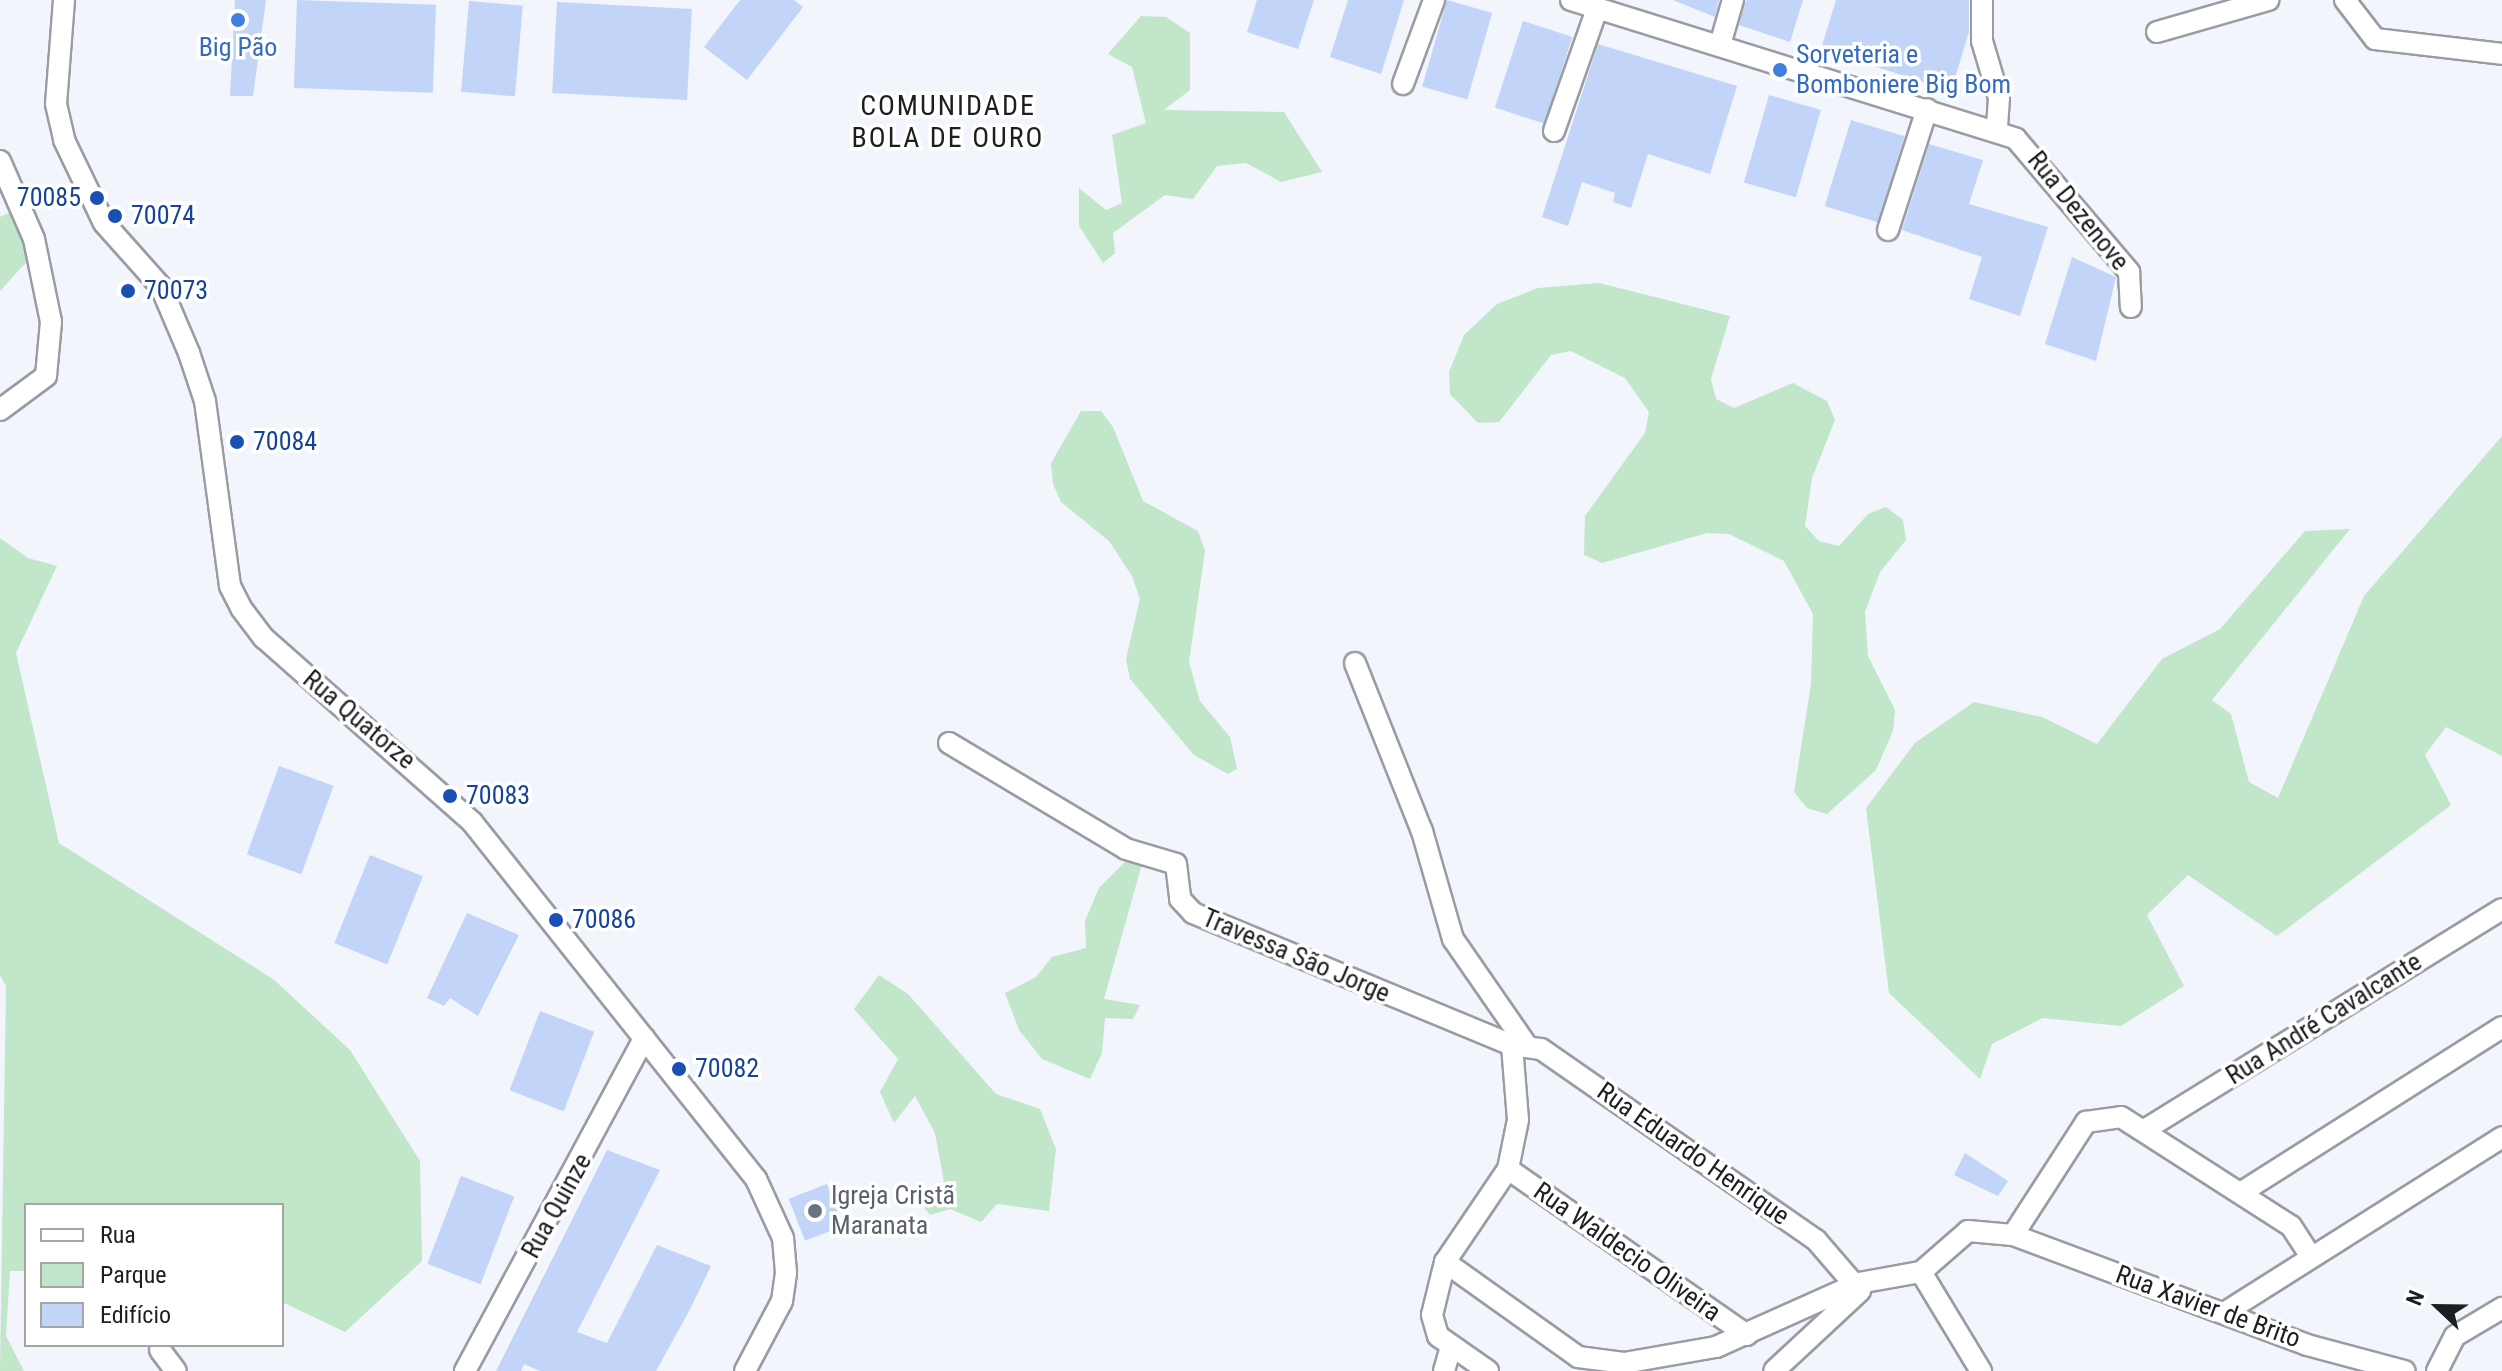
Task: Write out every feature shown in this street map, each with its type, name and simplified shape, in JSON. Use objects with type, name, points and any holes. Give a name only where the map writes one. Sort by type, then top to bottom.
[{"type":"street","name":"Rua Quatorze","points":[[64,0],[56,104],[64,140],[104,223],[161,287],[189,353],[205,401],[230,586],[241,608],[264,638],[434,782],[756,1179],[783,1238],[782,1301],[745,1371]]},
{"type":"street","points":[[1403,84],[1434,0]]},
{"type":"street","name":"Rua Dezenove","points":[[1571,0],[1997,130],[2038,158],[2129,272],[2131,307]]},
{"type":"street","points":[[1720,45],[1733,0]]},
{"type":"street","points":[[1982,0],[1982,41],[1999,98],[1997,130]]},
{"type":"street","points":[[2157,32],[2268,0]]},
{"type":"street","points":[[2345,0],[2375,39],[2502,54]]},
{"type":"street","points":[[1554,131],[1597,9]]},
{"type":"street","points":[[1888,230],[1927,109]]},
{"type":"street","points":[[0,161],[34,239],[51,322],[46,376],[0,410]]},
{"type":"street","points":[[1355,663],[1422,831],[1453,939],[1520,1046],[1518,1120],[1508,1169],[1445,1262],[1433,1328],[1451,1346],[1488,1371]]},
{"type":"street","name":"Travessa São Jorge","points":[[949,743],[1126,849],[1176,864],[1180,899],[1193,913],[1520,1046]]},
{"type":"street","name":"Rua André Cavalcante","points":[[2146,1129],[2502,909]]},
{"type":"street","points":[[2242,1192],[2502,1027]]},
{"type":"street","name":"Rua Quinze","points":[[465,1371],[644,1038]]},
{"type":"street","name":"Rua Eduardo Henrique","points":[[1520,1046],[1816,1240],[1860,1285]]},
{"type":"street","points":[[2013,1235],[2086,1122],[2121,1117],[2146,1129],[2291,1226],[2310,1255]]},
{"type":"street","points":[[2224,1313],[2310,1255],[2502,1137]]},
{"type":"street","name":"Rua Waldecio Oliveira","points":[[1508,1169],[1747,1335]]},
{"type":"street","name":"Rua Xavier de Brito","points":[[1921,1272],[1968,1231],[2013,1235],[2224,1313],[2405,1371]]},
{"type":"street","points":[[1445,1262],[1590,1362],[1624,1363],[1747,1335],[1860,1285],[1921,1272],[1981,1371]]},
{"type":"street","points":[[1774,1371],[1845,1310],[1860,1285]]},
{"type":"street","points":[[2437,1371],[2455,1336],[2502,1308]]},
{"type":"street","points":[[1444,1371],[1451,1346]]},
{"type":"street","points":[[160,1350],[176,1371]]},
{"type":"green space","points":[[1141,16],[1166,17],[1190,33],[1190,90],[1164,110],[1284,112],[1322,172],[1281,182],[1246,163],[1217,166],[1193,199],[1165,195],[1113,233],[1115,253],[1103,263],[1079,226],[1079,188],[1106,210],[1122,203],[1112,135],[1146,123],[1132,67],[1108,54]]},
{"type":"green space","points":[[9,213],[29,259],[0,291],[0,217]]},
{"type":"green space","points":[[1599,283],[1730,316],[1711,379],[1716,399],[1734,408],[1793,383],[1827,401],[1835,420],[1812,478],[1805,526],[1819,541],[1839,546],[1868,514],[1886,507],[1903,520],[1906,540],[1880,572],[1865,612],[1868,656],[1895,710],[1893,731],[1876,770],[1827,814],[1807,808],[1794,792],[1811,684],[1813,614],[1784,561],[1729,534],[1707,533],[1602,563],[1584,555],[1585,516],[1645,433],[1649,412],[1625,378],[1571,351],[1551,355],[1499,422],[1478,423],[1450,394],[1449,372],[1464,335],[1497,304],[1538,288]]},
{"type":"green space","points":[[1081,411],[1101,411],[1113,427],[1143,501],[1198,531],[1205,551],[1189,662],[1200,701],[1230,737],[1237,769],[1228,774],[1194,755],[1130,679],[1126,659],[1140,599],[1132,576],[1109,541],[1061,502],[1053,484],[1051,463]]},
{"type":"green space","points":[[2502,436],[2502,756],[2446,727],[2425,755],[2451,805],[2277,936],[2188,875],[2147,915],[2184,986],[2121,1026],[2043,1018],[1992,1044],[1980,1079],[1889,993],[1866,808],[1915,743],[1974,702],[2042,717],[2097,744],[2162,659],[2220,629],[2305,531],[2350,529],[2212,700],[2231,714],[2249,782],[2278,798],[2364,596]]},
{"type":"green space","points":[[0,538],[28,558],[57,566],[16,653],[59,843],[273,979],[350,1050],[420,1161],[422,1261],[345,1332],[284,1303],[284,1203],[24,1203],[24,1271],[10,1271],[6,1336],[24,1371],[0,1371],[6,986],[0,975]]},
{"type":"green space","points":[[1128,859],[1142,864],[1104,999],[1140,1005],[1133,1019],[1105,1018],[1102,1053],[1090,1079],[1042,1059],[1019,1030],[1005,993],[1036,977],[1052,957],[1086,948],[1085,921],[1099,888]]},
{"type":"green space","points":[[879,975],[908,994],[996,1094],[1040,1109],[1056,1149],[1049,1211],[997,1204],[981,1222],[950,1209],[930,1215],[917,1198],[944,1182],[935,1133],[915,1096],[894,1123],[880,1092],[898,1059],[854,1009]]},
{"type":"building","points":[[235,0],[266,0],[253,96],[230,96]]},
{"type":"building","points":[[297,0],[436,5],[433,93],[294,88]]},
{"type":"building","points":[[740,0],[794,0],[803,7],[747,80],[704,47]]},
{"type":"building","points":[[1257,0],[1314,0],[1298,49],[1247,32]]},
{"type":"building","points":[[1348,0],[1404,0],[1381,74],[1330,57]]},
{"type":"building","points":[[1447,0],[1492,13],[1467,99],[1422,87]]},
{"type":"building","points":[[1673,0],[1719,0],[1715,17]]},
{"type":"building","points":[[1746,0],[1803,0],[1790,42],[1739,25]]},
{"type":"building","points":[[1836,0],[1969,0],[1969,32],[1951,91],[1821,49]]},
{"type":"building","points":[[469,1],[523,6],[515,96],[461,92]]},
{"type":"building","points":[[557,2],[692,9],[687,100],[552,93]]},
{"type":"building","points":[[1523,21],[1572,37],[1544,124],[1495,108]]},
{"type":"building","points":[[1598,44],[1737,86],[1710,174],[1648,154],[1631,208],[1613,202],[1615,193],[1582,182],[1568,226],[1542,217]]},
{"type":"building","points":[[1769,95],[1821,110],[1796,197],[1744,182]]},
{"type":"building","points":[[1851,120],[1905,136],[1878,222],[1825,206]]},
{"type":"building","points":[[1929,144],[1983,160],[1969,204],[2048,227],[2020,316],[1969,299],[1982,257],[1902,230]]},
{"type":"building","points":[[2072,257],[2116,277],[2096,361],[2045,344]]},
{"type":"building","points":[[279,766],[334,786],[301,874],[247,854]]},
{"type":"building","points":[[370,855],[423,876],[387,964],[334,943]]},
{"type":"building","points":[[467,913],[519,935],[478,1016],[450,998],[444,1006],[427,998]]},
{"type":"building","points":[[540,1011],[594,1032],[564,1111],[510,1090]]},
{"type":"building","points":[[607,1150],[660,1170],[577,1332],[607,1343],[657,1245],[711,1266],[689,1311],[656,1371],[540,1371],[524,1364],[521,1371],[496,1371]]},
{"type":"building","points":[[1965,1153],[2008,1181],[1998,1196],[1954,1175]]},
{"type":"building","points":[[461,1176],[514,1196],[481,1284],[427,1264]]},
{"type":"building","name":"Igreja Cristã Maranata","points":[[827,1184],[843,1226],[805,1241],[789,1199]]},
{"type":"place","name":"Big Pão","points":[[238,20]]},
{"type":"place","name":"Sorveteria e Bomboniere Big Bom","points":[[1780,70]]},
{"type":"place","name":"70085","points":[[97,198]]},
{"type":"place","name":"70074","points":[[115,216]]},
{"type":"place","name":"70073","points":[[128,291]]},
{"type":"place","name":"70084","points":[[237,442]]},
{"type":"place","name":"70083","points":[[450,796]]},
{"type":"place","name":"70086","points":[[556,920]]},
{"type":"place","name":"70082","points":[[679,1069]]},
{"type":"place","name":"Igreja Cristã Maranata","points":[[815,1211]]},
{"type":"district","name":"COMUNIDADE BOLA DE OURO","points":[[948,122]]}]
